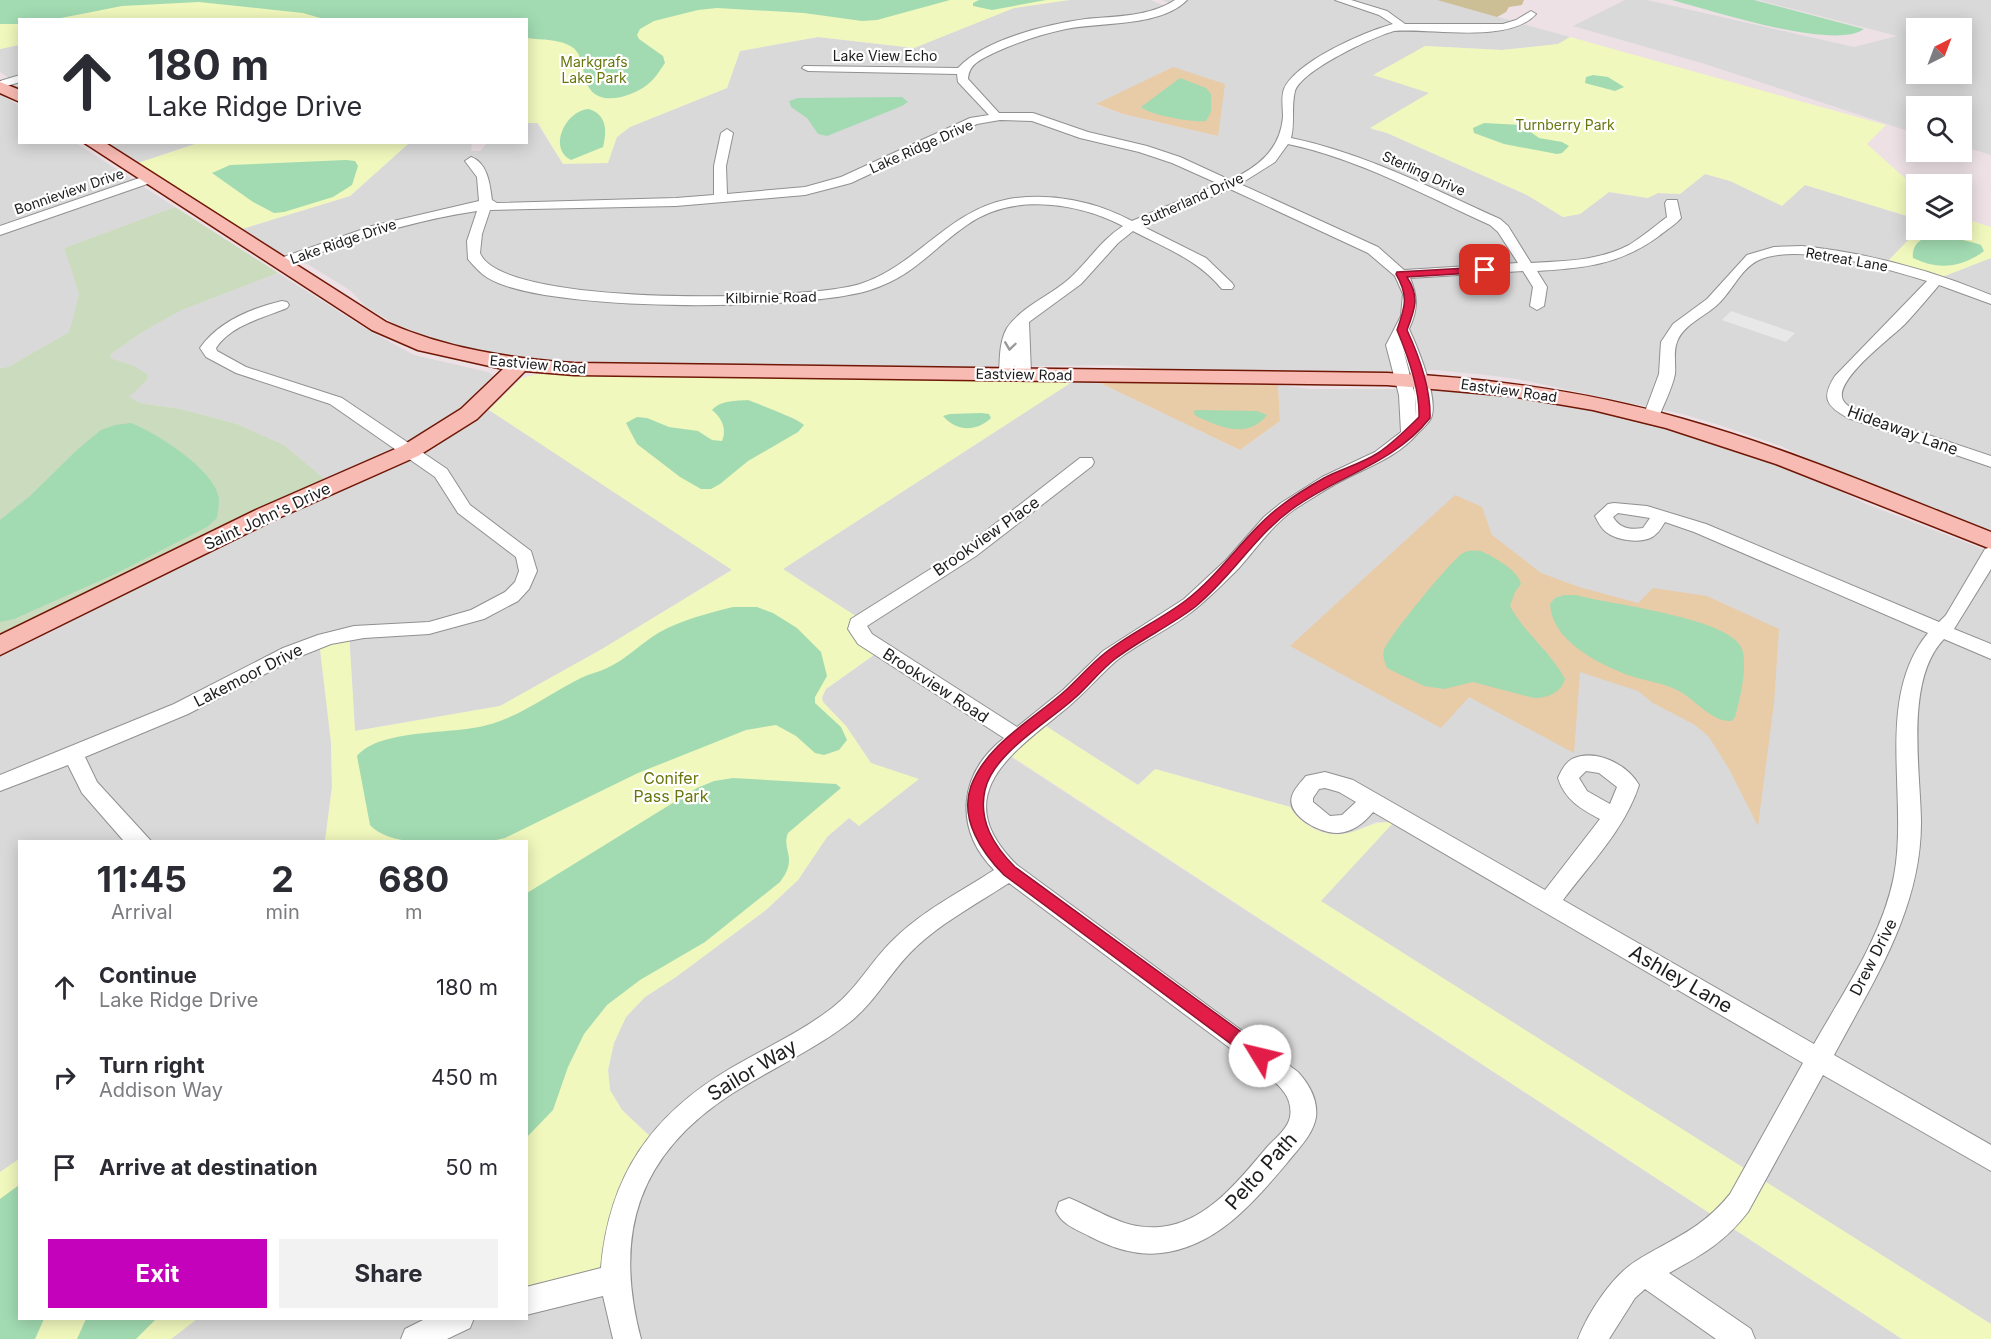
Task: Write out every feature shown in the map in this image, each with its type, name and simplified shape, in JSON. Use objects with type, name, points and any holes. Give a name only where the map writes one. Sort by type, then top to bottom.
[{"type":"street","points":[[996,116],[985,102],[965,85],[961,78],[962,71],[977,57],[1041,32],[1069,25],[1152,13],[1182,0]]},
{"type":"street","points":[[1340,0],[1383,13],[1401,25]]},
{"type":"street","points":[[1284,140],[1288,127],[1290,90],[1301,74],[1378,32],[1401,25],[1498,28],[1518,23],[1531,14]]},
{"type":"street","name":"Lake View Echo","points":[[808,68],[962,71]]},
{"type":"street","points":[[0,86],[18,79]]},
{"type":"street","points":[[0,86],[18,96]]},
{"type":"street","name":"Lake Ridge Drive","points":[[280,263],[378,227],[418,216],[485,207],[721,199],[795,192],[831,185],[967,123],[996,116],[1024,116],[1046,120],[1084,135],[1161,154],[1362,244],[1387,260],[1401,274]]},
{"type":"street","points":[[721,199],[720,166],[727,133]]},
{"type":"street","name":"Sutherland Drive","points":[[1015,374],[1024,336],[1022,322],[1031,312],[1075,282],[1105,246],[1132,226],[1245,176],[1272,158],[1284,140]]},
{"type":"street","name":"Sterling Drive","points":[[1284,140],[1323,148],[1353,158],[1485,216],[1503,229],[1540,287],[1537,306]]},
{"type":"street","name":"Eastview Road","points":[[94,144],[368,319],[399,335],[457,354],[519,365],[594,369],[1410,380],[1536,392],[1651,417],[1761,451],[1991,541]]},
{"type":"street","points":[[471,161],[483,177],[485,207]]},
{"type":"street","name":"Bonnieview Drive","points":[[0,231],[148,179]]},
{"type":"street","name":"Kilbirnie Road","points":[[485,207],[473,244],[475,260],[479,265],[497,277],[525,286],[568,295],[800,299],[836,294],[879,282],[910,266],[954,228],[975,215],[1031,198],[1082,206],[1107,213],[1209,266],[1227,286]]},
{"type":"street","points":[[1018,737],[1070,695],[1110,656],[1191,603],[1232,564],[1270,521],[1287,507],[1328,481],[1381,456],[1409,434],[1424,418],[1424,396],[1410,380],[1410,347],[1402,330],[1411,305],[1407,284],[1401,274],[1582,264],[1618,255],[1635,247],[1674,218],[1672,203]]},
{"type":"street","name":"Retreat Lane","points":[[1651,417],[1667,375],[1668,346],[1672,336],[1716,299],[1745,264],[1754,257],[1780,251],[1814,252],[1884,265],[1937,279],[1991,300]]},
{"type":"street","name":"Hideaway Lane","points":[[1937,279],[1894,327],[1852,366],[1842,380],[1835,399],[1840,406],[1854,415],[1991,462]]},
{"type":"street","name":"Lakemoor Drive","points":[[0,783],[194,703],[278,657],[306,645],[358,632],[425,629],[458,622],[492,608],[517,592],[525,581],[529,570],[524,553],[469,513],[458,502],[444,475],[336,401],[321,394],[250,374],[211,354],[208,348],[210,344],[223,332],[282,305]]},
{"type":"street","name":"Saint John's Drive","points":[[0,646],[267,514],[410,451],[469,414],[519,365]]},
{"type":"street","name":"Brookview Place","points":[[857,629],[858,623],[865,618],[970,552],[1086,462]]},
{"type":"street","points":[[1661,515],[1731,540],[1991,652]]},
{"type":"street","name":"Drew Drive","points":[[1593,1339],[1624,1288],[1644,1272],[1705,1238],[1725,1221],[1739,1203],[1882,945],[1896,909],[1905,876],[1910,822],[1906,715],[1912,679],[1933,639],[1953,620],[1991,553]]},
{"type":"street","name":"Brookview Road","points":[[857,629],[865,639],[1018,737]]},
{"type":"street","name":"Pelto Path","points":[[1018,737],[1002,750],[986,770],[978,789],[976,805],[978,828],[995,857],[1009,871],[1292,1081],[1300,1096],[1303,1119],[1295,1134],[1244,1196],[1216,1218],[1194,1230],[1152,1240],[1133,1240],[1101,1228],[1069,1211]]},
{"type":"street","points":[[73,754],[87,784],[138,840]]},
{"type":"street","name":"Ashley Lane","points":[[1370,800],[1991,1159]]},
{"type":"street","points":[[1548,902],[1614,816]]},
{"type":"street","name":"Sailor Way","points":[[627,1339],[614,1279],[618,1231],[626,1199],[639,1169],[657,1143],[679,1118],[710,1094],[841,1015],[871,985],[902,946],[1009,871]]},
{"type":"street","points":[[1644,1272],[1741,1339]]},
{"type":"street","points":[[528,1300],[614,1279]]},
{"type":"street","points":[[415,1339],[456,1320]]},
{"type":"shaded area","points":[[0,0],[950,0],[877,20],[862,21],[804,13],[717,8],[698,10],[654,21],[640,29],[637,35],[639,39],[663,56],[665,63],[647,85],[633,93],[616,98],[600,97],[593,93],[586,81],[579,55],[572,47],[562,42],[528,38],[528,18],[320,18],[303,13],[199,2],[122,6],[61,18],[18,18],[18,24],[0,24]]},
{"type":"shaded area","points":[[979,0],[1046,0],[992,10],[973,6],[973,3]]},
{"type":"shaded area","points":[[1069,0],[1151,0],[1169,8],[1174,5],[1162,0],[1437,0],[1570,37],[1559,44],[1502,50],[1425,46],[1430,93],[1371,129],[1387,133],[1527,195],[1563,217],[1580,214],[1609,192],[1648,198],[1658,193],[1680,194],[1705,174],[1730,181],[1805,185],[1906,216],[1906,240],[1908,240],[1888,261],[1942,277],[1991,258],[1991,530],[1829,469],[1781,446],[1716,424],[1682,414],[1517,379],[1486,375],[1434,370],[1374,372],[1167,369],[1112,365],[981,367],[588,362],[542,360],[496,354],[442,342],[393,323],[365,306],[351,291],[309,265],[277,251],[242,229],[350,196],[408,144],[472,144],[471,151],[480,151],[486,144],[528,144],[528,123],[537,123],[563,164],[617,137],[630,127],[727,88],[740,51],[818,37],[914,48],[1014,8]],"holes":[[[1173,67],[1218,136],[1123,114],[1097,105]]]},
{"type":"shaded area","points":[[1437,0],[1524,0],[1522,5],[1509,7],[1506,12],[1497,17]]},
{"type":"shaded area","points":[[1625,0],[1647,0],[1854,47],[1897,36],[1758,0],[1991,0],[1991,155],[1972,149],[1972,96],[1906,96],[1906,130],[1705,64],[1573,26]]},
{"type":"shaded area","points":[[1672,0],[1754,0],[1864,29],[1849,34],[1827,35],[1800,32]]},
{"type":"shaded area","points":[[18,45],[18,89],[0,81],[9,78],[0,72],[0,49]]},
{"type":"shaded area","points":[[1173,67],[1225,84],[1218,136],[1123,114],[1096,104]]},
{"type":"shaded area","points":[[1593,75],[1608,77],[1624,87],[1615,91],[1585,83],[1586,77]]},
{"type":"shaded area","points":[[1180,78],[1206,88],[1211,94],[1211,112],[1206,121],[1172,118],[1141,107]]},
{"type":"shaded area","points":[[0,94],[18,105],[18,144],[78,144],[175,207],[64,248],[79,294],[69,332],[8,367],[0,368]]},
{"type":"shaded area","points":[[902,97],[908,102],[902,106],[827,136],[818,134],[807,118],[791,107],[789,101],[798,98]]},
{"type":"shaded area","points":[[589,109],[599,115],[604,124],[603,147],[571,160],[560,147],[562,130],[573,116]]},
{"type":"shaded area","points":[[1484,123],[1521,125],[1539,138],[1562,142],[1569,146],[1562,153],[1557,154],[1504,144],[1474,133],[1473,128]]},
{"type":"shaded area","points":[[108,144],[195,144],[138,163]]},
{"type":"shaded area","points":[[355,161],[358,166],[352,185],[333,197],[274,213],[253,202],[212,173],[230,165]]},
{"type":"shaded area","points":[[175,207],[278,273],[182,310],[144,331],[112,353],[110,358],[134,366],[147,374],[147,380],[129,397],[140,403],[181,409],[237,424],[284,445],[333,486],[0,646],[0,368],[8,367],[69,332],[79,294],[64,248]]},
{"type":"shaded area","points":[[1922,240],[1962,240],[1981,245],[1984,251],[1967,261],[1940,266],[1913,258],[1914,249]]},
{"type":"shaded area","points":[[278,273],[363,327],[414,355],[488,372],[495,377],[468,405],[399,448],[327,481],[284,445],[237,424],[181,409],[140,403],[128,397],[147,380],[110,358],[112,353],[144,331],[182,310]]},
{"type":"shaded area","points":[[1731,311],[1795,333],[1786,342],[1722,320]]},
{"type":"shaded area","points":[[1072,382],[1098,382],[1240,450],[1280,421],[1278,385],[1309,389],[1437,389],[1510,396],[1577,407],[1655,425],[1767,461],[1826,484],[1866,504],[1991,552],[1991,1324],[1320,901],[1392,823],[1376,822],[1351,833],[1329,833],[1304,823],[1290,807],[1156,769],[1138,785],[1038,721],[1002,751],[1902,1339],[171,1339],[196,1320],[528,1320],[528,1300],[657,1143],[622,1110],[610,1090],[608,1070],[614,1043],[626,1017],[645,997],[676,977],[766,910],[798,880],[827,837],[849,818],[859,825],[886,770],[871,763],[846,726],[823,702],[822,698],[826,689],[881,650],[861,620],[783,569]]},
{"type":"shaded area","points":[[1098,382],[1278,385],[1280,421],[1240,450]]},
{"type":"shaded area","points":[[748,400],[804,425],[798,432],[748,461],[711,489],[701,489],[680,477],[637,444],[626,423],[637,417],[647,418],[669,427],[698,431],[712,440],[722,441],[723,424],[712,410],[724,403]]},
{"type":"shaded area","points":[[481,405],[733,569],[602,649],[500,706],[355,731],[349,633],[331,743],[332,787],[325,840],[18,840],[18,1160],[0,1172],[0,646],[306,497]]},
{"type":"shaded area","points":[[1196,410],[1257,411],[1267,415],[1251,427],[1233,429],[1196,416],[1193,412]]},
{"type":"shaded area","points":[[950,414],[989,414],[991,418],[973,428],[954,425],[943,416]]},
{"type":"shaded area","points":[[131,423],[169,444],[207,476],[219,499],[217,518],[207,527],[115,574],[14,619],[0,622],[0,520],[30,496],[101,430]]},
{"type":"shaded area","points":[[1455,495],[1482,507],[1492,535],[1541,573],[1579,587],[1638,603],[1653,588],[1707,596],[1779,629],[1774,703],[1758,826],[1729,769],[1709,737],[1695,725],[1653,703],[1638,691],[1580,672],[1574,753],[1469,697],[1441,728],[1290,646]]},
{"type":"shaded area","points":[[1481,551],[1505,564],[1519,579],[1521,584],[1510,606],[1553,660],[1565,679],[1553,694],[1534,698],[1473,682],[1444,689],[1424,686],[1387,668],[1384,650],[1420,600],[1463,553]]},
{"type":"shaded area","points":[[1576,595],[1667,614],[1716,629],[1733,638],[1742,649],[1744,656],[1744,674],[1735,717],[1732,721],[1717,718],[1677,690],[1616,670],[1578,649],[1567,640],[1553,617],[1550,604],[1555,598]]},
{"type":"shaded area","points":[[733,607],[757,607],[773,613],[797,628],[821,652],[827,676],[815,697],[815,703],[841,727],[847,740],[839,750],[824,755],[815,753],[796,736],[776,725],[746,730],[638,773],[505,838],[496,840],[405,840],[380,833],[370,825],[357,756],[368,747],[399,737],[472,728],[500,721],[581,678],[614,664],[653,636],[695,617]]},
{"type":"shaded area","points":[[733,778],[836,784],[841,788],[788,833],[786,845],[789,860],[786,873],[780,882],[705,942],[640,980],[607,1005],[584,1034],[568,1067],[553,1110],[528,1136],[528,892],[697,788],[714,781]]},
{"type":"shaded area","points":[[18,1186],[18,1320],[44,1320],[35,1339],[0,1339],[0,1199]]},
{"type":"shaded area","points":[[85,1320],[155,1320],[136,1339],[77,1339]]},
{"type":"green space","name":"Markgrafs Lake Park","points":[[0,0],[1069,0],[1014,8],[914,48],[818,37],[740,51],[727,88],[630,127],[617,137],[608,163],[563,164],[538,123],[528,123],[528,18],[18,18],[18,45],[0,49]]},
{"type":"green space","name":"Turnberry Park","points":[[1570,37],[1886,125],[1867,144],[1906,179],[1906,216],[1805,185],[1782,206],[1730,181],[1705,174],[1680,194],[1658,193],[1648,198],[1609,192],[1580,214],[1563,217],[1527,195],[1387,133],[1370,128],[1429,93],[1373,75],[1425,46],[1502,50],[1558,44]]},
{"type":"green space","points":[[195,144],[408,144],[350,196],[242,229],[138,163]]},
{"type":"green space","points":[[1972,221],[1991,227],[1991,258],[1942,277],[1887,262],[1908,240],[1972,240]]},
{"type":"green space","name":"Conifer Pass Park","points":[[537,374],[1072,382],[783,569],[862,620],[881,650],[826,689],[822,697],[823,702],[846,726],[871,763],[919,779],[859,826],[849,818],[827,837],[798,880],[766,910],[676,977],[645,997],[626,1017],[614,1043],[608,1070],[610,1090],[622,1110],[657,1143],[614,1279],[528,1301],[528,840],[325,840],[332,787],[331,743],[319,641],[349,633],[355,731],[500,706],[602,649],[732,570],[489,410],[522,378]]},
{"type":"green space","points":[[1038,721],[1138,785],[1155,769],[1290,807],[1309,826],[1325,833],[1343,834],[1377,823],[1393,823],[1321,901],[1991,1324],[1991,1339],[1902,1339],[1002,750]]},
{"type":"green space","points":[[18,1160],[18,1320],[196,1320],[171,1339],[0,1339],[0,1172]]},
{"type":"route","points":[[1260,1056],[1009,871],[995,857],[978,828],[976,805],[978,789],[986,770],[1002,750],[1070,695],[1110,656],[1170,619],[1191,603],[1214,583],[1270,521],[1308,492],[1381,456],[1409,434],[1424,418],[1425,405],[1410,347],[1402,330],[1411,305],[1407,284],[1401,274],[1485,270]]}]
